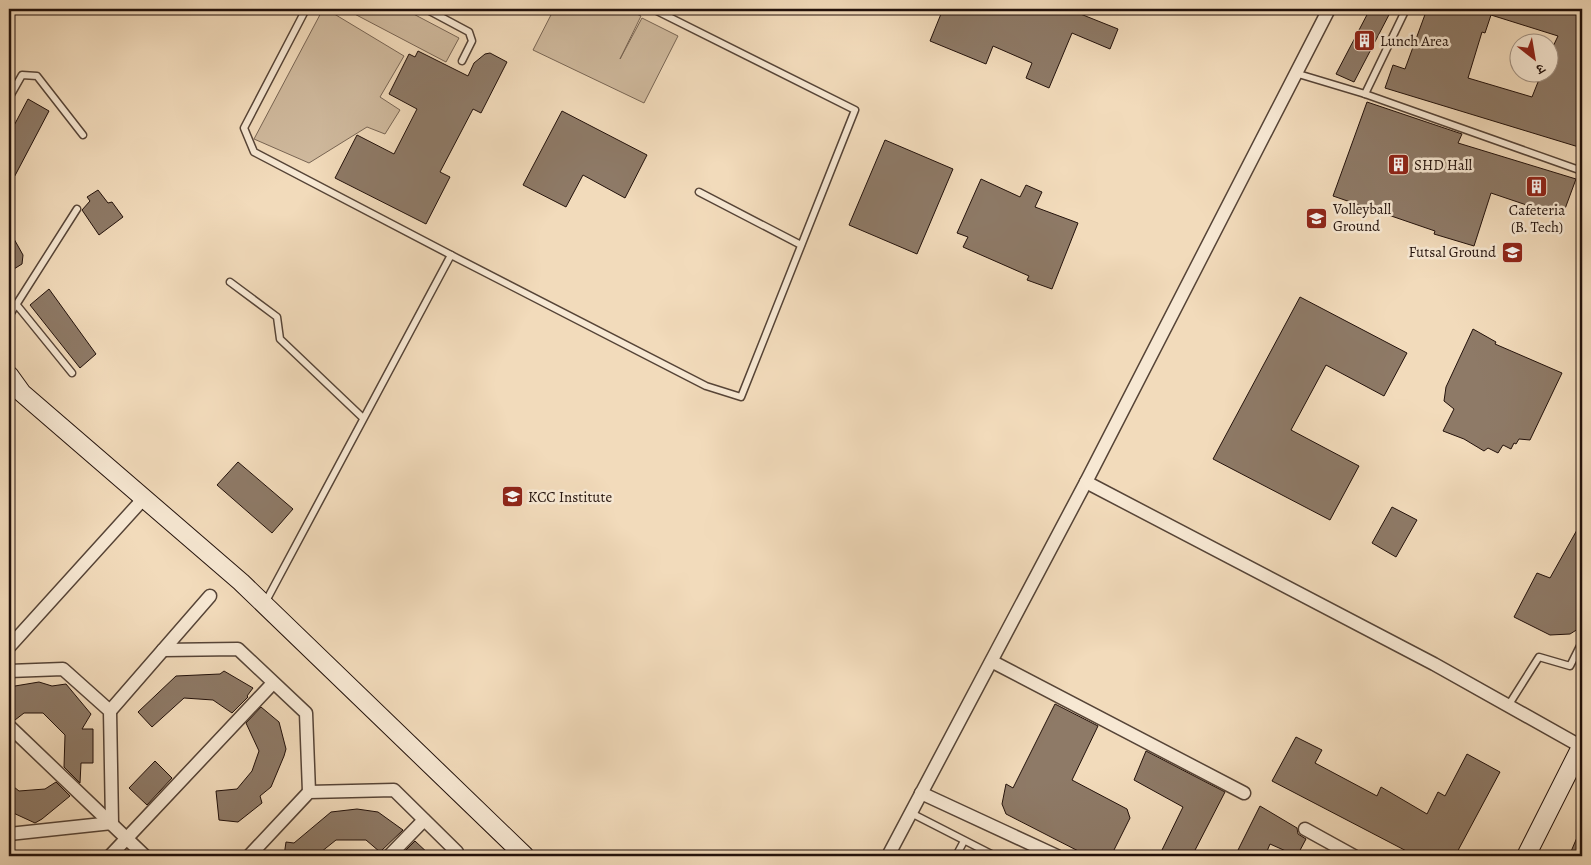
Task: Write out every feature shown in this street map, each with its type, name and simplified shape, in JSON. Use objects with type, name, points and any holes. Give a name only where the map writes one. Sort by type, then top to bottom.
[{"type":"street","points":[[888,856],[993,662],[1329,9]]},
{"type":"street","points":[[9,376],[22,393],[264,604],[525,856]]},
{"type":"street","points":[[1086,482],[1426,660],[1507,707],[1582,746],[1526,856]]},
{"type":"street","points":[[9,647],[144,498]]},
{"type":"street","points":[[112,823],[110,711],[210,596]]},
{"type":"street","points":[[163,650],[238,649],[306,713],[309,792],[249,856]]},
{"type":"street","points":[[993,662],[1244,793]]},
{"type":"street","points":[[9,671],[63,669],[110,711]]},
{"type":"street","points":[[110,856],[273,683]]},
{"type":"street","points":[[9,726],[145,856]]},
{"type":"street","points":[[309,792],[394,790],[457,852],[457,856]]},
{"type":"street","points":[[921,793],[1056,856]]},
{"type":"street","points":[[389,856],[424,820]]},
{"type":"street","points":[[9,834],[112,823]]},
{"type":"street","points":[[1306,829],[1354,856]]},
{"type":"lane","points":[[306,9],[244,128],[254,152],[706,386],[741,397],[855,110],[653,9]]},
{"type":"lane","points":[[426,9],[469,32],[472,41],[462,61]]},
{"type":"lane","points":[[1365,94],[1406,9]]},
{"type":"lane","points":[[1295,73],[1365,94],[1582,171]]},
{"type":"lane","points":[[9,98],[22,75],[37,76],[83,135]]},
{"type":"lane","points":[[699,192],[802,244]]},
{"type":"lane","points":[[9,316],[77,209]]},
{"type":"lane","points":[[264,604],[451,255]]},
{"type":"lane","points":[[230,282],[277,318],[280,339],[364,418]]},
{"type":"lane","points":[[16,304],[72,373]]},
{"type":"lane","points":[[1507,707],[1539,657],[1570,666],[1582,642]]},
{"type":"lane","points":[[910,813],[995,856]]},
{"type":"lane","points":[[956,856],[964,841]]},
{"type":"shaded area","points":[[323,9],[326,9],[404,56],[380,97],[400,110],[385,134],[367,127],[309,163],[254,139]]},
{"type":"shaded area","points":[[345,9],[404,9],[459,38],[446,62]]},
{"type":"shaded area","points":[[554,9],[626,9],[641,16],[620,59],[642,18],[678,36],[644,103],[533,50]]},
{"type":"building","points":[[943,9],[1068,9],[1118,29],[1110,49],[1072,33],[1049,88],[1026,78],[1032,63],[993,46],[986,64],[930,41]]},
{"type":"building","name":"Lunch Area","points":[[1370,9],[1392,9],[1354,82],[1336,74]]},
{"type":"building","points":[[1427,9],[1582,9],[1582,148],[1385,88],[1393,65],[1405,69]]},
{"type":"building","points":[[418,51],[468,76],[474,63],[485,54],[490,53],[507,62],[481,113],[473,109],[440,172],[450,177],[426,224],[335,178],[357,135],[394,154],[417,109],[389,94],[409,54],[415,57]]},
{"type":"building","points":[[28,99],[49,111],[9,187],[9,135]]},
{"type":"building","points":[[1367,102],[1462,134],[1458,143],[1576,179],[1562,217],[1491,193],[1474,246],[1434,234],[1435,231],[1333,196]]},
{"type":"building","points":[[562,111],[647,155],[625,198],[583,175],[566,207],[523,185]]},
{"type":"building","points":[[885,140],[953,169],[917,254],[849,225]]},
{"type":"building","points":[[981,179],[1020,197],[1026,185],[1042,192],[1035,207],[1078,223],[1052,289],[1027,280],[1029,276],[963,247],[968,237],[957,233]]},
{"type":"building","points":[[98,190],[108,203],[112,202],[123,217],[99,235],[82,210],[90,201],[87,197]]},
{"type":"building","points":[[9,230],[23,255],[22,264],[9,272]]},
{"type":"building","points":[[49,289],[96,354],[80,368],[30,305]]},
{"type":"building","points":[[1300,297],[1407,353],[1384,396],[1326,365],[1291,430],[1359,466],[1330,520],[1213,459]]},
{"type":"building","points":[[1473,329],[1496,342],[1495,344],[1562,373],[1530,440],[1519,439],[1511,449],[1503,445],[1498,453],[1488,448],[1484,451],[1464,439],[1443,431],[1454,409],[1444,401],[1446,387]]},
{"type":"building","points":[[238,462],[293,509],[272,533],[217,485]]},
{"type":"building","points":[[1392,507],[1417,520],[1396,557],[1372,543]]},
{"type":"building","points":[[1582,521],[1582,622],[1578,629],[1570,634],[1550,635],[1514,617],[1537,573],[1550,578]]},
{"type":"building","points":[[224,671],[253,688],[248,697],[232,713],[213,700],[184,698],[152,727],[138,712],[176,676],[220,674]]},
{"type":"building","points":[[39,682],[52,686],[66,684],[91,714],[82,729],[93,729],[93,763],[81,763],[80,783],[64,767],[65,735],[43,713],[24,713],[15,720],[9,718],[9,692],[15,686]]},
{"type":"building","points":[[1055,704],[1098,726],[1072,780],[1127,809],[1130,818],[1111,856],[1088,856],[1006,814],[1002,804],[1006,784],[1013,788]]},
{"type":"building","points":[[261,707],[279,722],[286,749],[284,756],[271,787],[260,796],[262,803],[238,822],[219,820],[216,791],[237,789],[252,771],[259,751],[246,723]]},
{"type":"building","points":[[1296,737],[1322,750],[1315,763],[1377,796],[1381,787],[1427,814],[1438,792],[1445,796],[1467,754],[1500,772],[1455,856],[1416,856],[1272,781]]},
{"type":"building","points":[[1146,751],[1225,792],[1192,856],[1174,856],[1161,852],[1183,807],[1134,780]]},
{"type":"building","points":[[155,761],[172,778],[147,805],[129,788]]},
{"type":"building","points":[[56,782],[70,796],[42,819],[35,823],[9,811],[9,783],[19,791],[45,789]]},
{"type":"building","points":[[1260,806],[1297,828],[1298,834],[1306,839],[1297,856],[1270,844],[1265,856],[1235,856]]},
{"type":"building","points":[[357,809],[378,812],[403,830],[380,852],[366,840],[336,840],[316,856],[284,856],[286,842],[294,843],[331,812]]},
{"type":"building","points":[[1582,826],[1582,856],[1569,856]]},
{"type":"building","points":[[415,841],[431,856],[400,856]]},
{"type":"place","name":"Lunch Area","points":[[1364,41]]},
{"type":"place","name":"SHD Hall","points":[[1398,165]]},
{"type":"place","name":"Cafeteria (B. Tech)","points":[[1537,187]]},
{"type":"place","name":"Volleyball Ground","points":[[1317,218]]},
{"type":"place","name":"Futsal Ground","points":[[1512,252]]},
{"type":"place","name":"KCC Institute","points":[[512,497]]}]
